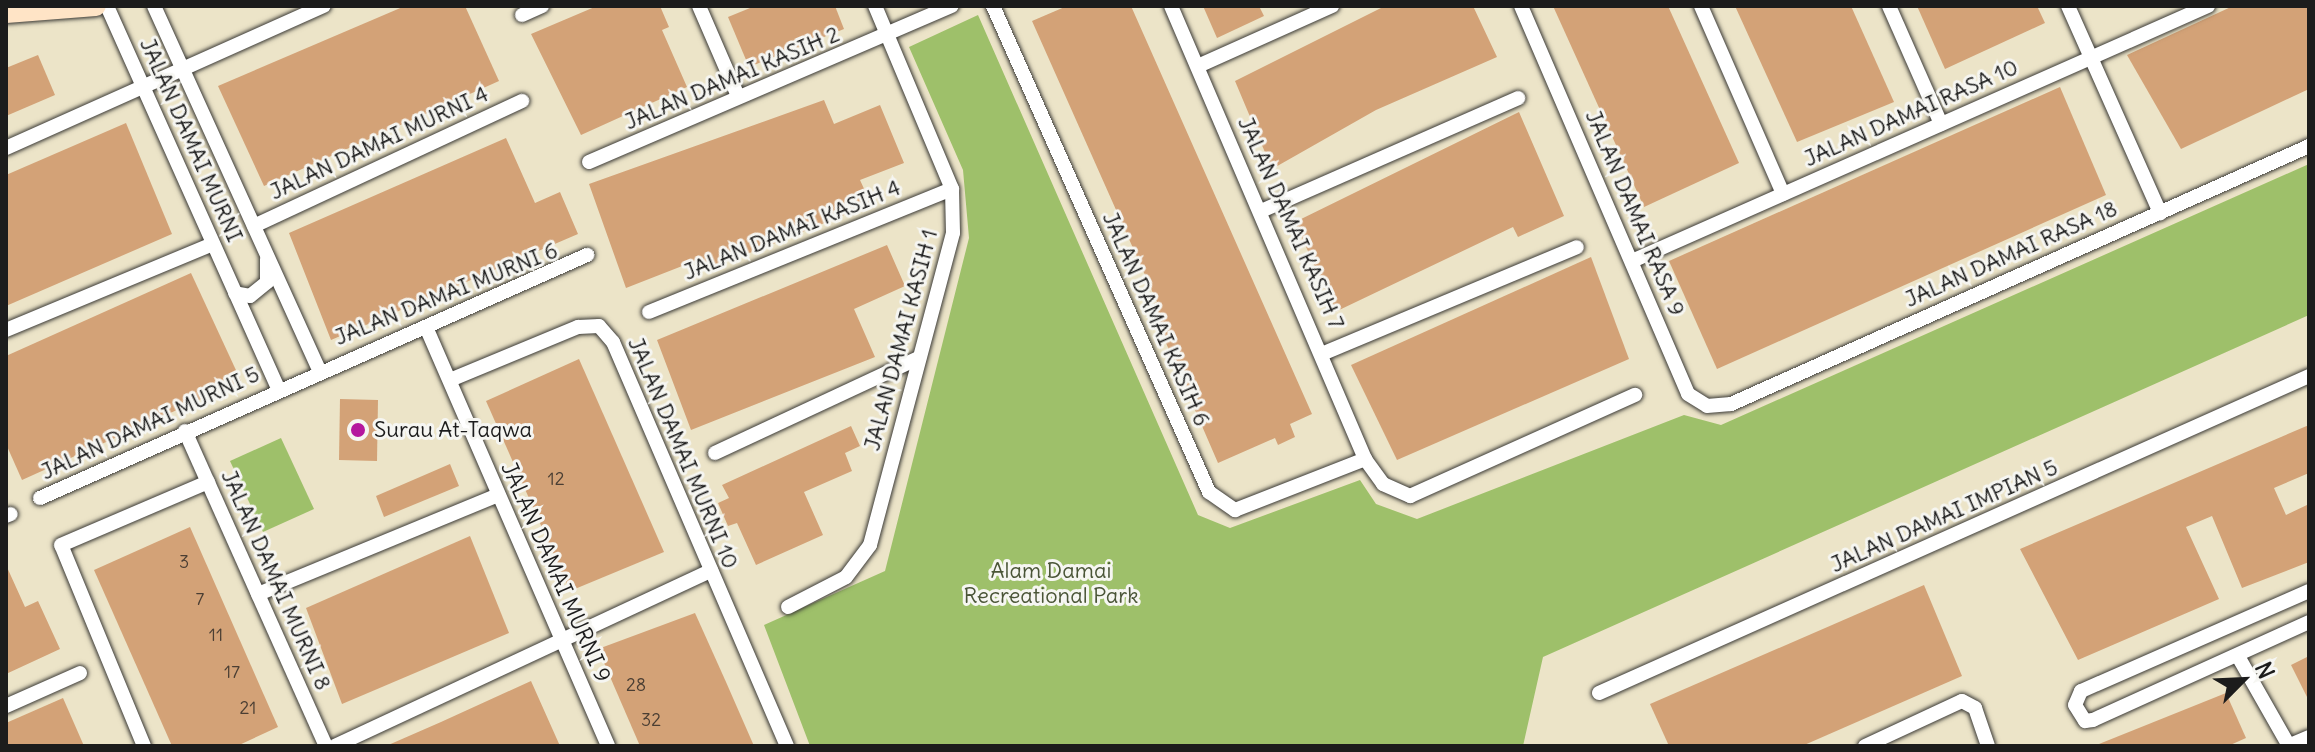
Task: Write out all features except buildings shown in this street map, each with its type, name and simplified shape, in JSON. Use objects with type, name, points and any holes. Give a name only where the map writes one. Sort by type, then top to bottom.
[{"type":"street","points":[[6,13],[96,6]]},
{"type":"street","name":"JALAN DAMAI MURNI","points":[[107,6],[278,388]]},
{"type":"street","name":"JALAN DAMAI MURNI","points":[[154,6],[319,369]]},
{"type":"street","points":[[6,148],[324,6]]},
{"type":"street","points":[[522,15],[542,6]]},
{"type":"street","points":[[699,6],[738,96]]},
{"type":"street","name":"JALAN DAMAI KASIH 1","points":[[788,607],[861,564],[953,233],[952,189],[875,6]]},
{"type":"street","name":"JALAN DAMAI KASIH 2","points":[[589,162],[738,96],[888,36],[934,10],[952,6]]},
{"type":"street","name":"JALAN DAMAI KASIH 6","points":[[993,6],[1209,492],[1235,510],[1365,459]]},
{"type":"street","name":"JALAN DAMAI KASIH 7","points":[[1171,6],[1324,353],[1365,459]]},
{"type":"street","points":[[1198,66],[1332,6]]},
{"type":"street","name":"JALAN DAMAI RASA 9","points":[[1521,6],[1688,394],[1707,406],[1731,404]]},
{"type":"street","points":[[1701,6],[1783,194]]},
{"type":"street","points":[[1889,6],[1941,124]]},
{"type":"street","points":[[2068,6],[2160,213]]},
{"type":"street","name":"JALAN DAMAI RASA 10","points":[[1632,261],[2208,6]]},
{"type":"street","points":[[1261,211],[1518,98]]},
{"type":"street","name":"JALAN DAMAI MURNI 4","points":[[254,226],[522,101]]},
{"type":"street","name":"JALAN DAMAI RASA 18","points":[[1731,404],[2309,146]]},
{"type":"street","name":"JALAN DAMAI KASIH 4","points":[[649,312],[952,189]]},
{"type":"street","points":[[6,330],[213,244]]},
{"type":"street","points":[[1324,353],[1577,247]]},
{"type":"street","name":"JALAN DAMAI MURNI","points":[[235,293],[250,296],[267,282],[267,255]]},
{"type":"street","name":"JALAN DAMAI MURNI 6","points":[[278,388],[426,327],[587,255]]},
{"type":"street","name":"JALAN DAMAI MURNI 10","points":[[450,380],[578,327],[599,326],[613,342],[787,746]]},
{"type":"street","name":"JALAN DAMAI MURNI 9","points":[[426,327],[608,746]]},
{"type":"street","points":[[715,453],[919,358]]},
{"type":"street","name":"JALAN DAMAI IMPIAN 5","points":[[1599,693],[2308,377]]},
{"type":"street","name":"JALAN DAMAI MURNI 5","points":[[40,498],[278,388]]},
{"type":"street","points":[[1365,459],[1383,484],[1410,496],[1635,395]]},
{"type":"street","name":"JALAN DAMAI MURNI 8","points":[[185,431],[326,746]]},
{"type":"street","points":[[144,746],[61,545],[208,482]]},
{"type":"street","points":[[258,594],[498,495]]},
{"type":"street","points":[[335,746],[711,571]]},
{"type":"street","points":[[2309,591],[2081,691],[2075,705],[2085,721],[2093,720],[2239,658],[2309,622]]},
{"type":"street","points":[[2239,658],[2289,746],[2309,737]]},
{"type":"street","points":[[6,706],[80,673]]},
{"type":"street","points":[[1865,746],[1962,701],[1975,708],[1988,746]]},
{"type":"green space","name":"Alam Damai Recreational Park","points":[[978,15],[1198,515],[1230,528],[1360,480],[1376,504],[1417,519],[1684,415],[1721,425],[2309,164],[2309,315],[1543,657],[1523,746],[810,746],[764,625],[885,571],[969,238],[963,170],[909,47]]},
{"type":"green space","points":[[281,438],[314,509],[263,532],[230,461]]},
{"type":"place","name":"Surau At-Taqwa","points":[[358,430]]}]
